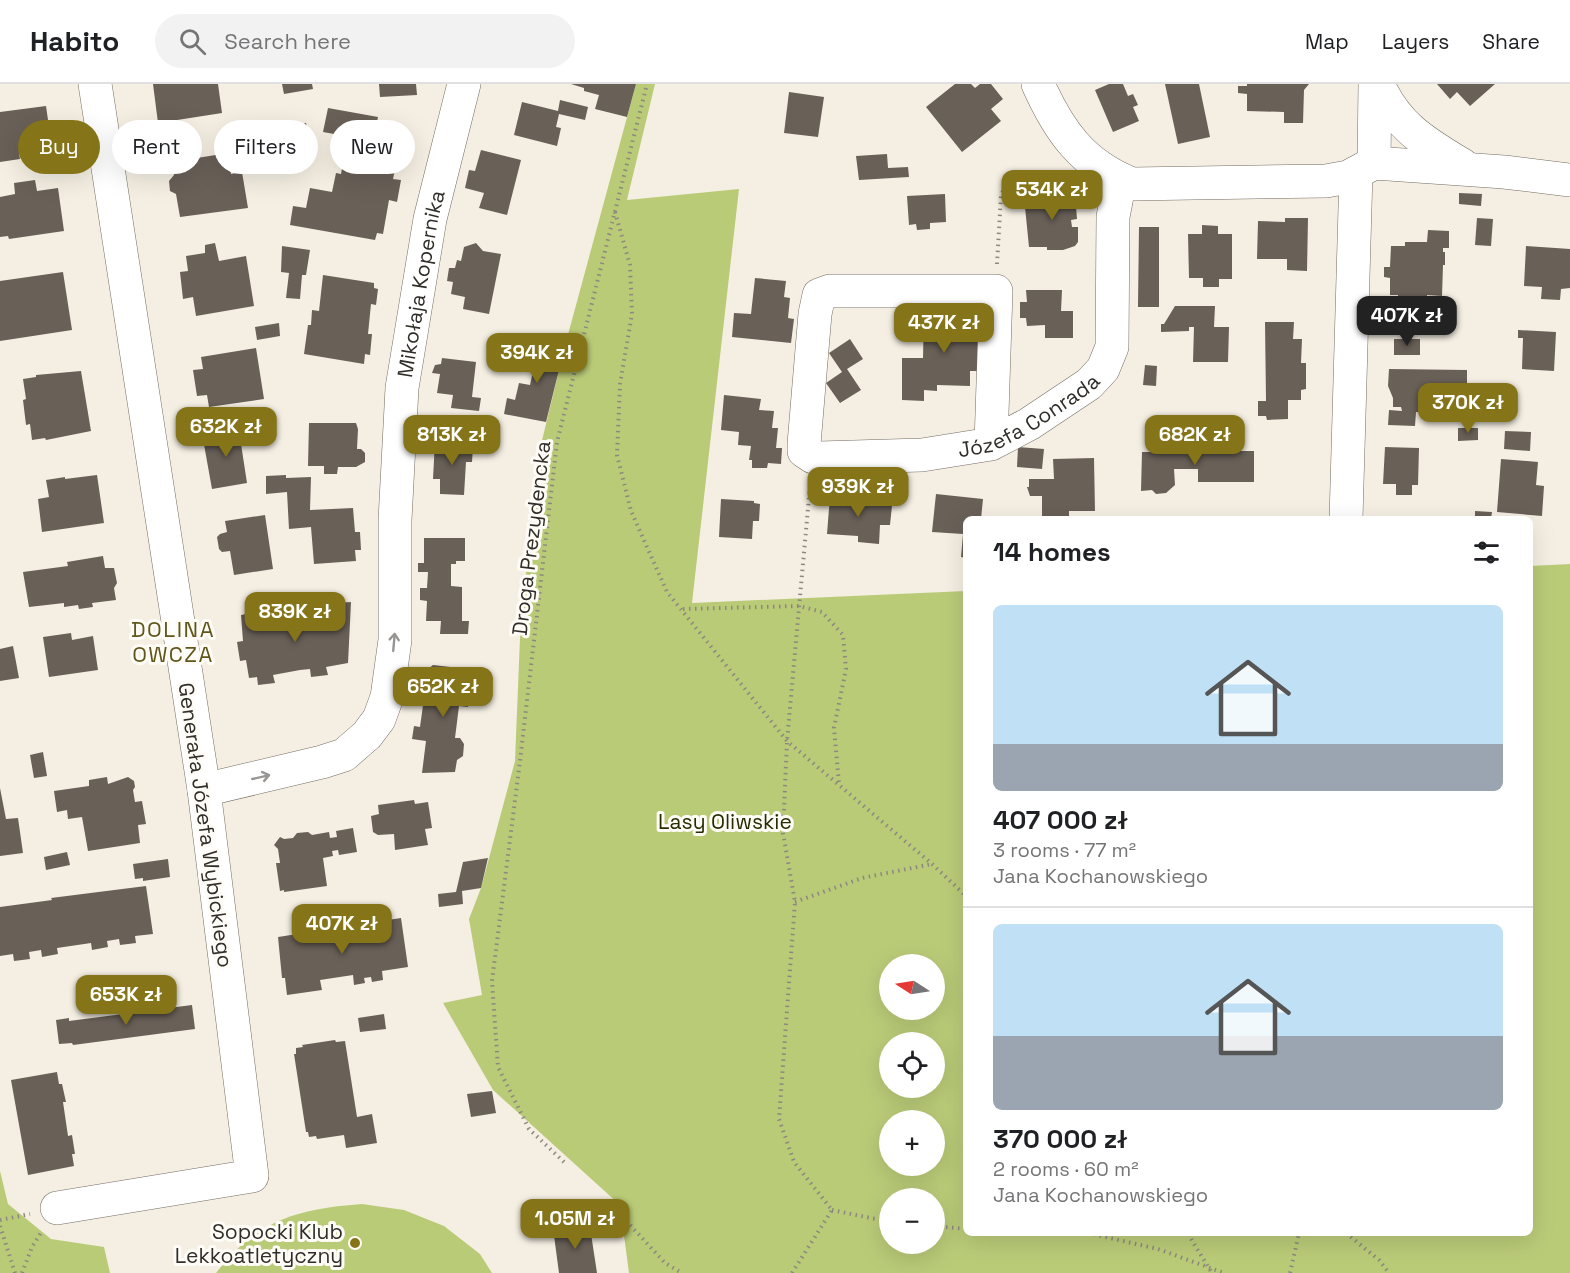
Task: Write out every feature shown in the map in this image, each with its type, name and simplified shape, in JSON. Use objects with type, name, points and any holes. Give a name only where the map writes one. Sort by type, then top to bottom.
[{"type":"street","name":"Generała Józefa Wybickiego","points":[[57,1208],[252,1176],[204,790],[95,84]]},
{"type":"street","name":"Mikołaja Kopernika","points":[[204,790],[345,755],[367,735],[379,719],[387,697],[395,640],[395,520],[402,388],[430,219],[464,84]]},
{"type":"street","points":[[1038,84],[1055,120],[1079,151],[1110,175],[1132,184],[1326,181],[1348,177],[1365,168],[1471,170],[1570,180]]},
{"type":"street","points":[[1346,516],[1365,168],[1377,84]]},
{"type":"street","points":[[1377,84],[1386,103],[1407,127],[1424,142],[1471,170]]},
{"type":"street","name":"Józefa Conrada","points":[[813,457],[922,455],[991,444],[1029,424],[1089,384],[1103,369],[1112,347],[1113,218],[1120,180]]},
{"type":"street","points":[[813,457],[804,451],[804,444],[815,314],[819,295],[830,291],[996,291],[991,444]]},
{"type":"path","name":"Droga Prezydencka","points":[[564,1162],[529,1129],[498,1067],[492,981],[520,761],[556,442],[647,84]]},
{"type":"path","points":[[996,291],[1001,196],[1005,186],[1015,179],[1068,171]]},
{"type":"path","points":[[614,210],[630,265],[632,314],[620,384],[617,455],[631,511],[667,592],[788,741],[963,893]]},
{"type":"path","points":[[813,457],[788,741],[783,832],[795,902],[779,1119],[794,1162],[832,1210],[879,1220]]},
{"type":"path","points":[[682,609],[799,606],[822,612],[843,635],[846,669],[834,728],[839,785]]},
{"type":"path","points":[[795,902],[862,878],[932,864]]},
{"type":"path","points":[[610,1203],[665,1263],[682,1273]]},
{"type":"path","points":[[22,1273],[32,1247],[57,1208]]},
{"type":"path","points":[[792,1273],[832,1210]]},
{"type":"path","points":[[0,1227],[15,1273]]},
{"type":"path","points":[[945,1227],[963,1229]]},
{"type":"path","points":[[1101,1236],[1158,1249],[1224,1273]]},
{"type":"path","points":[[1290,1273],[1298,1236]]},
{"type":"path","points":[[1350,1236],[1379,1260],[1389,1273]]},
{"type":"path","points":[[1191,1239],[1212,1273]]},
{"type":"green space","name":"Lasy Oliwskie","points":[[636,84],[655,84],[627,200],[739,189],[692,603],[963,591],[963,1236],[1533,1236],[1533,566],[1570,564],[1570,1273],[629,1273],[620,1205],[493,1090],[443,1003],[482,995],[469,919],[481,888],[515,761],[520,638],[536,465],[566,342]]},
{"type":"green space","points":[[0,1171],[8,1204],[51,1239],[104,1247],[110,1273],[0,1273]]},
{"type":"green space","name":"Sopocki Klub Lekkoatletyczny","points":[[362,1204],[404,1210],[444,1226],[480,1254],[492,1273],[216,1273],[247,1241],[280,1220],[318,1209]]},
{"type":"building","points":[[153,84],[218,84],[222,113],[177,120],[158,120]]},
{"type":"building","points":[[282,84],[312,84],[313,89],[284,94]]},
{"type":"building","points":[[379,84],[416,84],[417,95],[380,97]]},
{"type":"building","points":[[571,84],[636,84],[627,117],[595,109],[599,95]]},
{"type":"building","points":[[955,84],[971,84],[975,88],[980,84],[991,84],[1003,99],[991,109],[1001,121],[962,152],[926,107]]},
{"type":"building","points":[[1109,84],[1123,84],[1128,96],[1133,94],[1138,105],[1133,107],[1139,121],[1113,132],[1095,90]]},
{"type":"building","points":[[1165,84],[1199,84],[1210,137],[1178,144]]},
{"type":"building","points":[[1247,84],[1309,84],[1304,90],[1303,123],[1284,123],[1284,112],[1247,111],[1247,94],[1238,93],[1238,86],[1247,86]]},
{"type":"building","points":[[1437,84],[1495,84],[1470,106],[1457,92],[1450,99]]},
{"type":"building","points":[[789,92],[824,97],[818,137],[784,133]]},
{"type":"building","points":[[560,100],[588,107],[585,120],[559,114],[556,127],[561,128],[557,146],[514,135],[522,102],[558,111]]},
{"type":"building","points":[[46,106],[48,120],[18,120],[18,159],[0,162],[0,112]]},
{"type":"building","points":[[328,108],[378,117],[377,120],[330,120],[330,133],[323,132]]},
{"type":"building","points":[[481,150],[521,160],[507,215],[479,208],[484,193],[465,188],[469,170],[475,171]]},
{"type":"building","points":[[887,154],[888,168],[908,167],[909,177],[859,180],[856,156]]},
{"type":"building","points":[[214,155],[214,174],[242,174],[248,208],[180,217],[176,194],[170,191],[169,181],[174,174],[202,174],[202,157]]},
{"type":"building","points":[[336,174],[394,174],[393,179],[401,180],[397,202],[389,200],[383,234],[377,233],[375,240],[290,225],[293,206],[306,208],[310,188],[332,192]]},
{"type":"building","points":[[35,180],[37,191],[58,188],[64,231],[9,239],[8,236],[0,237],[0,197],[15,194],[14,183]]},
{"type":"building","points":[[1069,193],[1069,195],[1075,194],[1077,219],[1071,220],[1072,227],[1078,227],[1078,242],[1075,246],[1063,250],[1029,247],[1024,197]]},
{"type":"building","points":[[1459,193],[1482,194],[1481,206],[1459,204]]},
{"type":"building","points":[[945,194],[946,222],[930,223],[930,229],[917,230],[916,224],[909,225],[907,196]]},
{"type":"building","points":[[1285,218],[1308,218],[1307,271],[1287,270],[1287,259],[1257,259],[1258,221],[1285,222]]},
{"type":"building","points":[[1477,218],[1493,219],[1491,246],[1475,245]]},
{"type":"building","points":[[1202,225],[1218,226],[1218,234],[1232,234],[1232,279],[1219,279],[1219,287],[1203,287],[1203,278],[1189,278],[1188,234],[1202,234]]},
{"type":"building","points":[[1139,227],[1159,227],[1159,307],[1138,307]]},
{"type":"building","points":[[1428,230],[1449,231],[1449,248],[1443,248],[1445,265],[1443,265],[1442,296],[1427,295],[1426,319],[1398,318],[1398,295],[1390,295],[1390,278],[1384,277],[1384,267],[1390,267],[1391,246],[1405,246],[1405,242],[1427,242]]},
{"type":"building","points":[[215,243],[219,261],[246,256],[254,306],[196,316],[193,297],[183,299],[180,272],[188,271],[186,256],[205,253],[205,245]]},
{"type":"building","points":[[476,243],[483,251],[501,254],[489,314],[463,309],[465,297],[451,294],[453,282],[447,281],[449,268],[455,268],[457,260],[461,261],[464,247]]},
{"type":"building","points":[[282,246],[310,250],[306,275],[302,275],[300,299],[286,298],[289,273],[281,272]]},
{"type":"building","points":[[1526,246],[1570,249],[1570,288],[1561,289],[1560,300],[1541,299],[1542,287],[1524,286]]},
{"type":"building","points":[[63,272],[72,330],[0,341],[0,281]]},
{"type":"building","points":[[323,275],[374,283],[374,288],[378,289],[376,305],[371,304],[368,334],[372,334],[370,355],[365,354],[364,364],[304,354],[312,310],[319,311]]},
{"type":"building","points":[[755,278],[786,281],[784,297],[790,298],[788,318],[794,319],[791,343],[732,337],[734,313],[751,314]]},
{"type":"building","points":[[1026,290],[1062,290],[1061,311],[1073,311],[1073,338],[1045,338],[1045,325],[1027,326],[1026,318],[1020,318],[1020,302],[1027,302]]},
{"type":"building","points":[[1175,306],[1215,306],[1214,327],[1229,327],[1228,362],[1193,362],[1194,327],[1189,327],[1189,331],[1161,332],[1161,324],[1164,324]]},
{"type":"building","points":[[936,307],[951,308],[951,313],[983,315],[981,371],[970,371],[970,386],[937,385],[937,391],[924,390],[924,401],[902,400],[902,358],[923,358],[924,312],[936,313]]},
{"type":"building","points":[[1265,322],[1294,322],[1293,339],[1302,339],[1301,363],[1306,363],[1306,389],[1301,390],[1301,400],[1288,400],[1288,419],[1267,420],[1266,416],[1258,416],[1258,401],[1266,401]]},
{"type":"building","points":[[279,323],[280,336],[257,340],[255,327]]},
{"type":"building","points":[[1518,330],[1556,332],[1554,371],[1522,369],[1523,338],[1518,338]]},
{"type":"building","points":[[850,339],[863,359],[847,369],[861,390],[840,403],[826,383],[842,372],[829,353]]},
{"type":"building","points":[[1394,339],[1420,339],[1420,355],[1394,355]]},
{"type":"building","points":[[527,343],[564,350],[546,422],[504,414],[507,398],[515,400],[519,383],[530,385],[535,362],[523,360]]},
{"type":"building","points":[[256,348],[264,399],[209,407],[207,395],[197,396],[193,370],[203,369],[201,357]]},
{"type":"building","points":[[442,358],[476,362],[472,397],[481,398],[479,411],[451,408],[453,395],[437,393],[440,374],[432,373],[435,365],[441,364]]},
{"type":"building","points":[[1145,365],[1157,366],[1156,386],[1143,385]]},
{"type":"building","points":[[1389,369],[1467,370],[1465,410],[1448,410],[1448,403],[1428,403],[1428,413],[1416,412],[1415,426],[1388,425],[1389,410],[1402,411],[1401,407],[1393,407],[1393,398],[1388,386]]},
{"type":"building","points":[[81,371],[91,431],[46,440],[45,438],[32,440],[30,424],[26,425],[23,379],[36,377],[36,375]]},
{"type":"building","points":[[724,395],[761,399],[759,410],[774,411],[772,428],[778,428],[776,448],[782,448],[781,464],[768,463],[767,468],[752,468],[752,460],[749,460],[751,446],[738,445],[739,432],[721,430]]},
{"type":"building","points":[[309,423],[356,423],[357,449],[365,453],[365,462],[356,467],[338,467],[337,474],[324,474],[324,466],[308,466]]},
{"type":"building","points":[[244,428],[247,443],[241,444],[247,483],[212,489],[203,439],[220,437],[219,430]]},
{"type":"building","points":[[1458,428],[1478,428],[1478,440],[1458,441]]},
{"type":"building","points":[[1505,431],[1531,432],[1530,451],[1504,449]]},
{"type":"building","points":[[435,441],[467,443],[467,446],[473,446],[472,462],[466,462],[464,495],[440,494],[440,479],[433,479]]},
{"type":"building","points":[[1198,444],[1230,444],[1230,451],[1254,451],[1254,482],[1198,482],[1198,469],[1174,469],[1175,485],[1166,493],[1156,494],[1152,490],[1141,491],[1142,452],[1150,452],[1150,446],[1168,446],[1168,452],[1178,452],[1178,446],[1192,445],[1192,449],[1198,449]]},
{"type":"building","points":[[1018,447],[1044,449],[1042,469],[1017,467]]},
{"type":"building","points":[[1385,447],[1419,448],[1418,485],[1412,485],[1412,495],[1396,495],[1396,484],[1383,484]]},
{"type":"building","points":[[1094,458],[1095,511],[1069,511],[1069,516],[1042,516],[1042,496],[1030,496],[1027,487],[1029,487],[1029,479],[1054,479],[1053,459]]},
{"type":"building","points":[[1501,459],[1538,462],[1536,485],[1544,486],[1542,516],[1497,512]]},
{"type":"building","points":[[97,475],[104,523],[42,532],[38,499],[49,497],[46,480]]},
{"type":"building","points":[[286,475],[286,478],[311,477],[310,510],[353,508],[355,532],[360,532],[361,550],[355,550],[356,561],[314,564],[311,527],[289,529],[287,492],[266,494],[266,476]]},
{"type":"building","points":[[936,494],[983,499],[981,516],[963,516],[963,534],[932,532]]},
{"type":"building","points":[[830,496],[882,500],[881,505],[892,506],[890,525],[880,525],[879,544],[858,542],[858,536],[827,534]]},
{"type":"building","points":[[721,499],[754,501],[760,504],[759,521],[753,521],[752,539],[719,537]]},
{"type":"building","points":[[1475,511],[1492,512],[1491,516],[1475,516]]},
{"type":"building","points":[[265,515],[273,569],[234,575],[230,551],[222,552],[219,549],[217,537],[227,532],[225,521]]},
{"type":"building","points":[[963,534],[963,557],[961,557]]},
{"type":"building","points":[[424,538],[465,538],[465,561],[456,561],[456,564],[451,564],[451,586],[462,587],[462,621],[469,621],[468,634],[440,634],[441,621],[426,621],[427,601],[420,600],[420,588],[427,588],[428,572],[418,572],[418,563],[424,563]]},
{"type":"building","points":[[103,556],[105,568],[114,568],[117,583],[114,588],[116,600],[92,603],[93,607],[79,609],[78,605],[64,607],[64,603],[29,607],[23,572],[68,566],[67,562]]},
{"type":"building","points":[[351,602],[348,663],[326,667],[328,675],[311,677],[310,669],[300,670],[273,675],[275,683],[258,685],[257,677],[249,678],[246,660],[240,661],[237,642],[243,641],[241,615],[269,610],[270,622],[324,616],[323,604]]},
{"type":"building","points":[[71,633],[72,640],[93,636],[98,670],[49,677],[43,637]]},
{"type":"building","points":[[13,646],[19,678],[0,681],[0,649]]},
{"type":"building","points":[[433,665],[468,669],[471,673],[468,707],[459,706],[455,738],[460,738],[464,744],[463,756],[457,760],[455,772],[422,773],[426,741],[412,739],[414,726],[420,727],[428,669]]},
{"type":"building","points":[[43,752],[47,776],[34,778],[30,755]]},
{"type":"building","points":[[107,777],[108,784],[128,777],[134,781],[135,802],[142,801],[146,824],[138,825],[140,843],[88,851],[82,817],[68,819],[67,810],[57,812],[54,791],[89,786],[89,780]]},
{"type":"building","points":[[0,788],[6,819],[18,818],[23,853],[0,856]]},
{"type":"building","points":[[414,800],[415,804],[428,802],[432,828],[425,829],[428,845],[395,850],[394,834],[378,835],[373,832],[371,816],[379,814],[378,805]]},
{"type":"building","points":[[353,828],[357,852],[339,855],[338,850],[332,851],[333,856],[323,858],[327,886],[280,891],[276,863],[280,863],[278,849],[274,845],[280,837],[284,839],[293,838],[297,833],[308,832],[312,835],[329,832],[330,838],[337,837],[336,831]]},
{"type":"building","points":[[67,852],[70,865],[46,870],[44,857]]},
{"type":"building","points":[[488,858],[481,888],[462,891],[463,904],[439,907],[438,894],[456,892],[463,862]]},
{"type":"building","points":[[168,859],[170,877],[143,881],[143,878],[135,879],[133,864]]},
{"type":"building","points":[[146,886],[153,934],[135,936],[136,943],[120,945],[119,939],[107,941],[108,947],[92,950],[91,943],[57,948],[58,954],[42,957],[41,950],[29,952],[30,959],[14,961],[13,954],[0,956],[0,907]]},
{"type":"building","points":[[401,918],[408,967],[382,971],[383,980],[372,982],[371,977],[364,978],[365,983],[354,985],[353,975],[320,980],[322,990],[287,995],[285,978],[282,978],[278,937]]},
{"type":"building","points":[[192,1005],[195,1029],[73,1045],[72,1043],[59,1044],[56,1020],[69,1018],[69,1021]]},
{"type":"building","points":[[384,1014],[386,1029],[360,1032],[358,1018]]},
{"type":"building","points":[[335,1040],[336,1042],[345,1041],[357,1117],[372,1114],[377,1143],[346,1148],[344,1135],[317,1139],[316,1136],[309,1137],[306,1132],[294,1054],[296,1054],[296,1048],[303,1047],[302,1045]]},
{"type":"building","points":[[57,1072],[66,1102],[63,1102],[68,1136],[72,1135],[74,1166],[28,1175],[11,1080]]},
{"type":"building","points":[[492,1091],[496,1113],[471,1117],[467,1094]]},
{"type":"building","points":[[574,1224],[575,1229],[590,1227],[597,1273],[559,1273],[553,1228]]},
{"type":"place","name":"Sopocki Klub Lekkoatletyczny","points":[[355,1243]]},
{"type":"district","name":"DOLINA OWCZA","points":[[173,642]]}]
